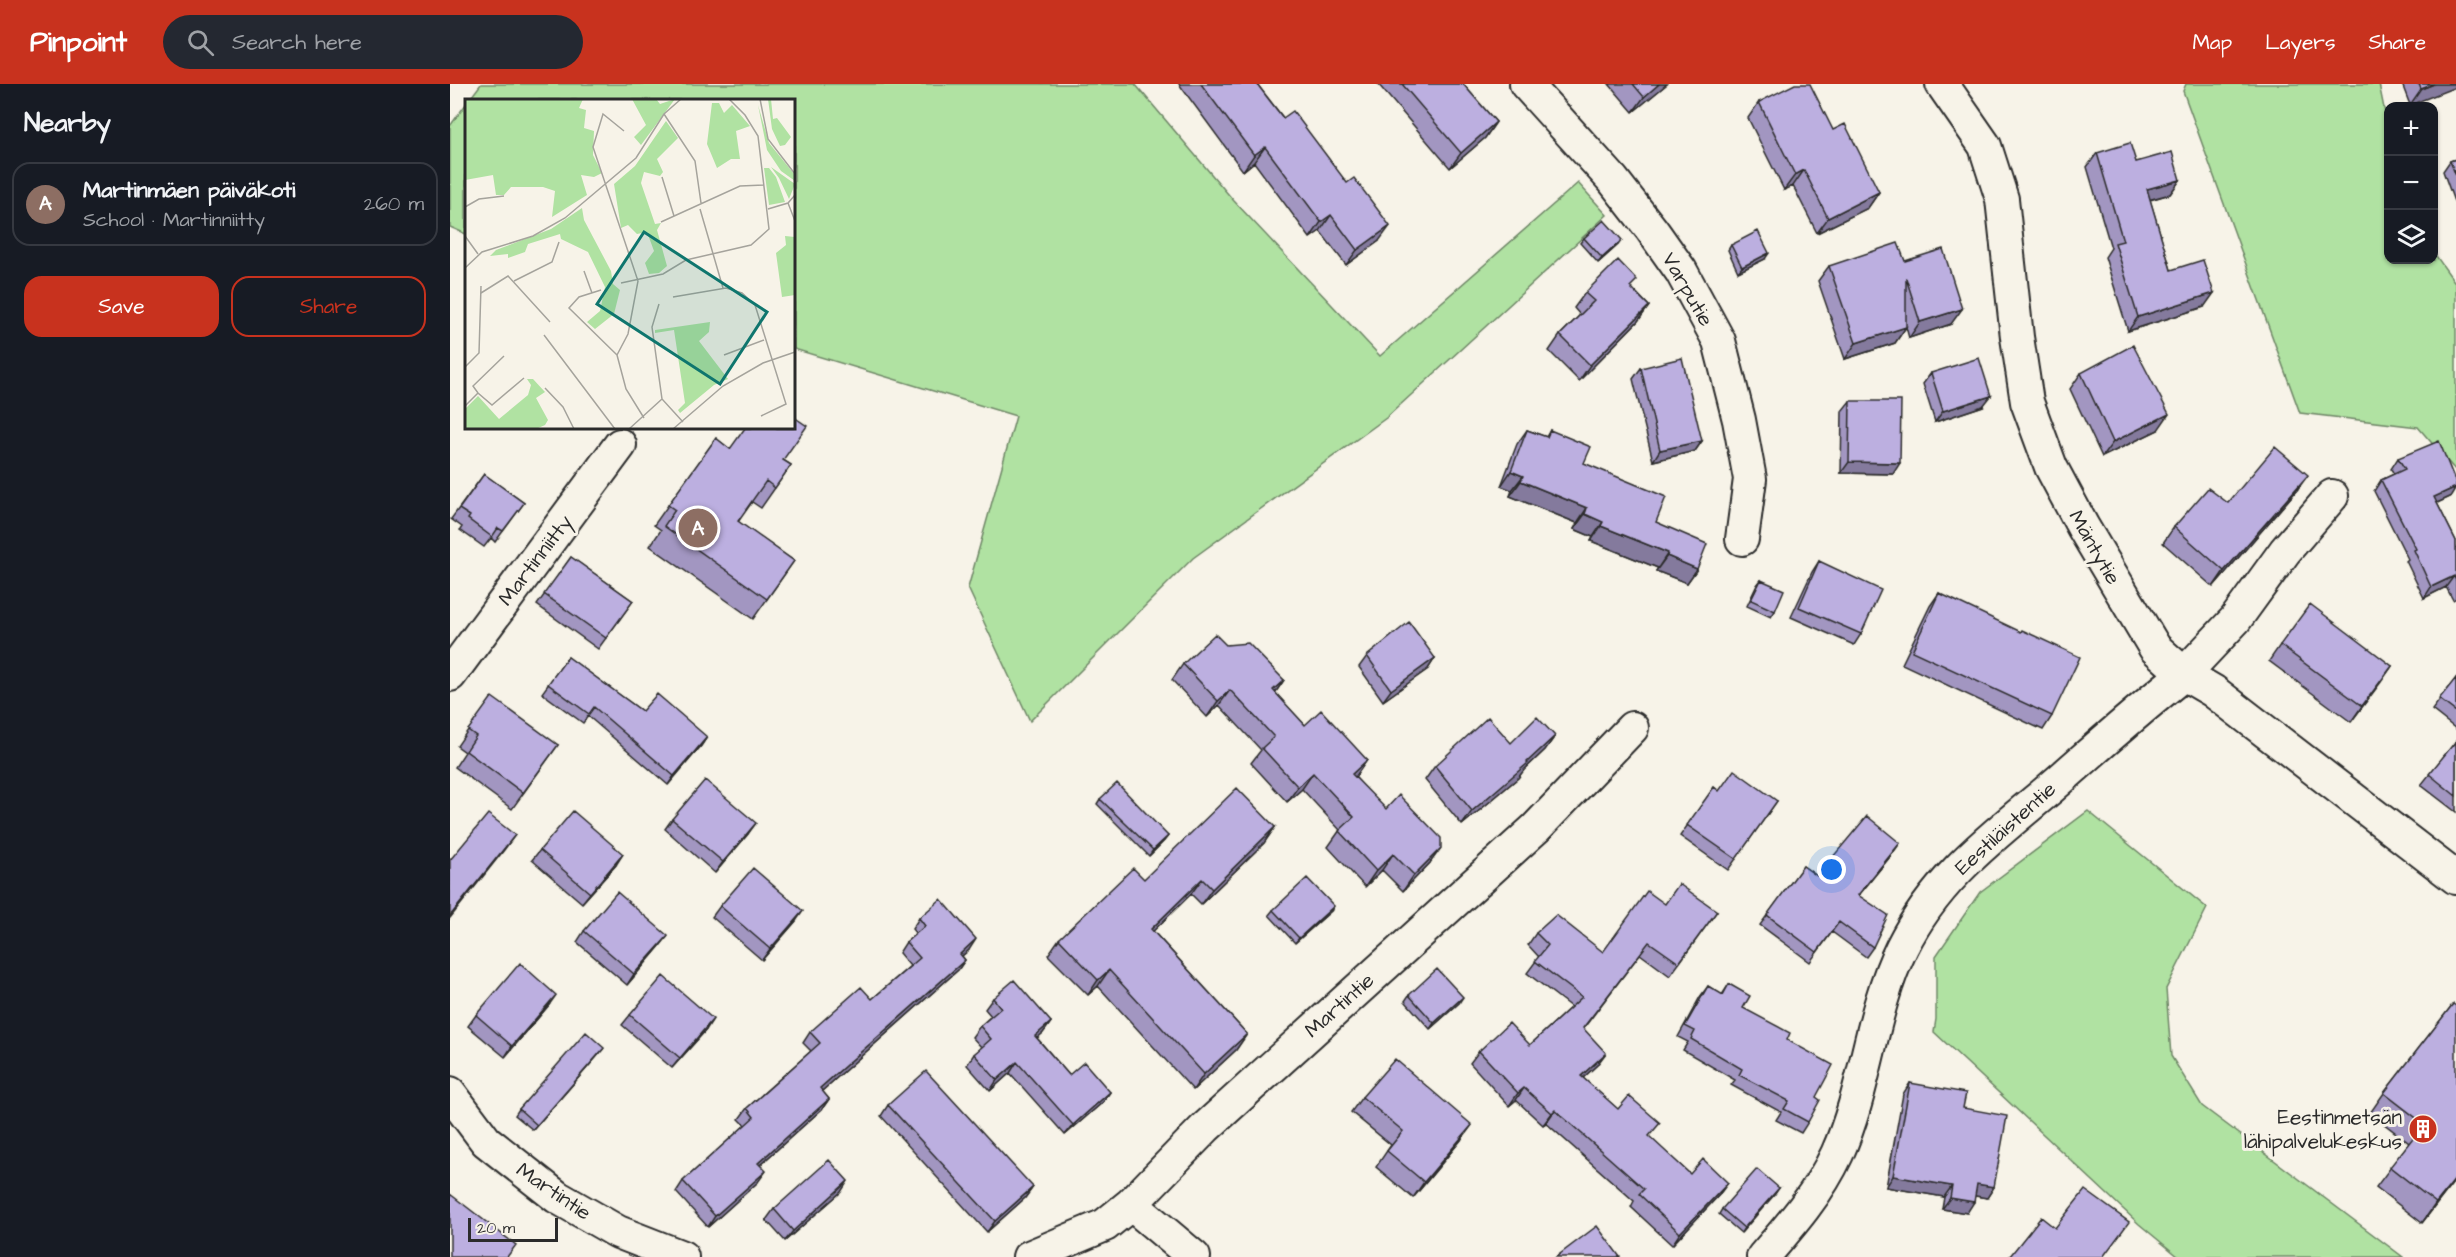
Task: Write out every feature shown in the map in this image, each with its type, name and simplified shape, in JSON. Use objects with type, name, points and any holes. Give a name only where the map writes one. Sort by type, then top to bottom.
[{"type":"street","name":"Varputie","points":[[1526,84],[1612,180],[1652,230],[1681,271],[1719,341],[1739,420],[1750,479],[1742,539]]},
{"type":"street","name":"Mäntytie","points":[[1942,84],[1985,146],[2002,199],[2017,337],[2027,402],[2051,467],[2083,527],[2155,648],[2184,674],[2213,691],[2456,878]]},
{"type":"street","name":"Martinniitty","points":[[450,675],[620,445]]},
{"type":"street","name":"Eestiläistentie","points":[[1763,1257],[1809,1202],[1837,1155],[1852,1111],[1885,991],[1901,949],[1921,912],[1949,878],[1982,844],[2184,674],[2235,620],[2285,551],[2332,496]]},
{"type":"street","name":"Martintie","points":[[1029,1257],[1105,1225],[1131,1203],[1205,1128],[1536,828],[1632,728]]},
{"type":"street","name":"Martintie","points":[[450,1093],[486,1141],[548,1191],[618,1232],[682,1257]]},
{"type":"street","points":[[1131,1203],[1194,1257]]},
{"type":"green space","points":[[481,84],[1135,84],[1234,201],[1380,356],[1578,183],[1607,215],[1386,418],[1193,558],[1030,721],[968,588],[1016,416],[795,349],[795,99],[470,99]]},
{"type":"green space","points":[[2186,84],[2379,84],[2384,108],[2384,264],[2438,264],[2438,259],[2456,284],[2456,471],[2418,427],[2300,413],[2183,91]]},
{"type":"green space","points":[[465,105],[465,234],[450,227],[450,126]]},
{"type":"green space","points":[[2088,811],[2207,908],[2166,989],[2171,1056],[2202,1106],[2403,1257],[2179,1257],[2139,1224],[1934,1032],[1936,956],[1980,892]]},
{"type":"building","points":[[1201,84],[1257,84],[1283,118],[1293,111],[1347,183],[1354,178],[1390,226],[1357,250],[1331,215],[1321,222],[1265,147],[1254,155]]},
{"type":"building","points":[[1402,84],[1463,84],[1496,122],[1461,153]]},
{"type":"building","points":[[1633,84],[1659,84],[1644,97]]},
{"type":"building","points":[[1795,84],[1810,84],[1833,130],[1845,124],[1879,192],[1828,218],[1804,170],[1795,175],[1759,102]]},
{"type":"building","points":[[2419,84],[2434,84],[2421,89]]},
{"type":"building","points":[[2130,143],[2136,162],[2172,152],[2180,180],[2147,189],[2171,270],[2203,260],[2214,293],[2138,317],[2115,243],[2123,241],[2097,153]]},
{"type":"building","points":[[2456,159],[2456,176],[2450,161]]},
{"type":"building","points":[[1604,220],[1622,240],[1602,258],[1584,238]]},
{"type":"building","points":[[1758,231],[1769,253],[1742,267],[1731,245]]},
{"type":"building","points":[[1898,243],[1905,261],[1943,249],[1962,309],[1920,322],[1906,278],[1906,327],[1856,343],[1829,266]]},
{"type":"building","points":[[1618,260],[1637,280],[1630,287],[1649,306],[1590,365],[1560,335],[1594,301],[1585,293]]},
{"type":"building","points":[[2133,345],[2169,414],[2113,442],[2081,373]]},
{"type":"building","points":[[1682,358],[1702,441],[1660,450],[1641,368]]},
{"type":"building","points":[[1979,358],[1991,396],[1943,411],[1931,373]]},
{"type":"building","points":[[1850,401],[1901,401],[1900,463],[1849,462]]},
{"type":"building","points":[[795,418],[807,426],[783,460],[791,465],[775,488],[766,481],[738,521],[794,561],[767,599],[664,526],[675,510],[668,505],[716,438],[730,449],[744,429],[795,429]]},
{"type":"building","points":[[1527,430],[1547,437],[1550,430],[1591,447],[1584,463],[1666,497],[1656,522],[1707,544],[1697,569],[1667,556],[1668,553],[1601,526],[1603,522],[1585,514],[1587,508],[1521,481],[1523,476],[1511,471]]},
{"type":"building","points":[[2439,441],[2456,483],[2456,487],[2434,497],[2456,541],[2456,581],[2454,576],[2431,587],[2414,550],[2416,549],[2381,480],[2405,469],[2398,458]]},
{"type":"building","points":[[2275,447],[2308,475],[2224,571],[2174,527],[2208,488],[2228,503]]},
{"type":"building","points":[[484,474],[524,503],[503,531],[498,528],[492,537],[468,519],[470,516],[459,509]]},
{"type":"building","points":[[571,557],[633,601],[606,638],[544,594]]},
{"type":"building","points":[[1819,561],[1881,590],[1861,634],[1799,607]]},
{"type":"building","points":[[1761,580],[1784,590],[1775,611],[1751,600]]},
{"type":"building","points":[[1939,593],[2080,657],[2052,716],[1912,651]]},
{"type":"building","points":[[2310,604],[2392,666],[2362,706],[2280,645]]},
{"type":"building","points":[[1409,622],[1435,658],[1391,690],[1367,656]]},
{"type":"building","points":[[1215,634],[1226,645],[1248,643],[1284,680],[1273,690],[1305,725],[1321,710],[1367,760],[1352,774],[1386,809],[1399,795],[1441,838],[1441,848],[1414,875],[1393,854],[1376,871],[1339,831],[1354,817],[1313,773],[1298,787],[1262,748],[1274,737],[1230,690],[1218,701],[1183,664]]},
{"type":"building","points":[[568,657],[642,711],[657,694],[707,737],[674,776],[594,707],[589,714],[548,684]]},
{"type":"building","points":[[2456,678],[2456,712],[2439,699]]},
{"type":"building","points":[[492,697],[558,745],[523,793],[466,751],[476,736],[468,730]]},
{"type":"building","points":[[1488,717],[1511,743],[1537,717],[1555,736],[1528,763],[1472,811],[1435,766]]},
{"type":"building","points":[[2456,741],[2456,796],[2429,774]]},
{"type":"building","points":[[1734,770],[1777,801],[1736,859],[1687,825],[1714,787],[1719,791]]},
{"type":"building","points":[[705,780],[756,823],[723,862],[672,819]]},
{"type":"building","points":[[1117,783],[1168,836],[1153,850],[1100,799]]},
{"type":"building","points":[[1237,788],[1275,827],[1212,889],[1202,879],[1151,929],[1247,1034],[1204,1074],[1109,970],[1098,980],[1059,939],[1133,868],[1144,879]]},
{"type":"building","points":[[573,811],[623,854],[590,893],[540,850]]},
{"type":"building","points":[[488,814],[515,835],[450,916],[450,860]]},
{"type":"building","points":[[1867,816],[1900,843],[1858,895],[1888,915],[1873,947],[1839,922],[1817,952],[1767,915],[1803,866],[1817,876]]},
{"type":"building","points":[[753,868],[803,911],[770,949],[720,906]]},
{"type":"building","points":[[1307,878],[1334,906],[1299,938],[1273,910]]},
{"type":"building","points":[[1679,884],[1717,911],[1679,963],[1649,942],[1583,1028],[1606,1053],[1581,1076],[1618,1109],[1629,1096],[1660,1123],[1649,1136],[1690,1174],[1703,1159],[1728,1183],[1680,1233],[1639,1194],[1644,1189],[1555,1110],[1552,1113],[1524,1088],[1518,1093],[1479,1051],[1509,1023],[1530,1045],[1582,997],[1535,961],[1548,945],[1536,933],[1556,915],[1603,952],[1647,891],[1665,904]]},
{"type":"building","points":[[617,892],[668,936],[634,974],[584,931]]},
{"type":"building","points":[[941,899],[976,939],[960,954],[965,960],[820,1088],[829,1099],[758,1163],[766,1171],[715,1216],[683,1181],[754,1117],[747,1108],[820,1043],[810,1032],[861,987],[872,999],[920,958],[906,942],[925,926],[919,918]]},
{"type":"building","points":[[520,963],[556,995],[512,1046],[476,1015]]},
{"type":"building","points":[[1437,969],[1463,997],[1434,1023],[1409,995]]},
{"type":"building","points":[[663,976],[713,1019],[680,1058],[630,1015]]},
{"type":"building","points":[[1014,980],[1051,1022],[1035,1036],[1069,1075],[1084,1062],[1110,1092],[1073,1125],[1017,1062],[997,1080],[974,1054],[991,1039],[980,1026],[1001,1008],[993,998]]},
{"type":"building","points":[[1729,984],[1750,996],[1743,1008],[1790,1033],[1787,1040],[1833,1065],[1816,1097],[1820,1100],[1808,1122],[1784,1109],[1789,1101],[1739,1075],[1742,1069],[1691,1039],[1695,1031],[1685,1026],[1708,986],[1723,995]]},
{"type":"building","name":"Eestinmetsän lähipalvelukeskus","points":[[2453,1004],[2456,1006],[2456,1178],[2436,1203],[2390,1167],[2424,1124],[2384,1093]]},
{"type":"building","points":[[586,1032],[604,1048],[537,1125],[519,1109]]},
{"type":"building","points":[[1395,1059],[1472,1125],[1424,1182],[1387,1151],[1403,1131],[1362,1097]]},
{"type":"building","points":[[926,1071],[1033,1187],[995,1221],[888,1105]]},
{"type":"building","points":[[1910,1083],[1966,1093],[1963,1108],[2007,1116],[1994,1187],[1977,1184],[1974,1202],[1950,1198],[1952,1186],[1893,1176]]},
{"type":"building","points":[[829,1160],[848,1181],[793,1231],[774,1209]]},
{"type":"building","points":[[1757,1169],[1779,1188],[1744,1228],[1722,1209]]},
{"type":"building","points":[[2085,1190],[2129,1222],[2103,1257],[2010,1256],[2041,1217],[2055,1228]]},
{"type":"building","points":[[450,1194],[516,1245],[507,1257],[450,1257]]},
{"type":"building","points":[[1597,1226],[1620,1257],[1556,1257]]},
{"type":"place","name":"Martinmäen päiväkoti","points":[[698,528]]},
{"type":"place","name":"Eestinmetsän lähipalvelukeskus","points":[[2423,1129]]}]
